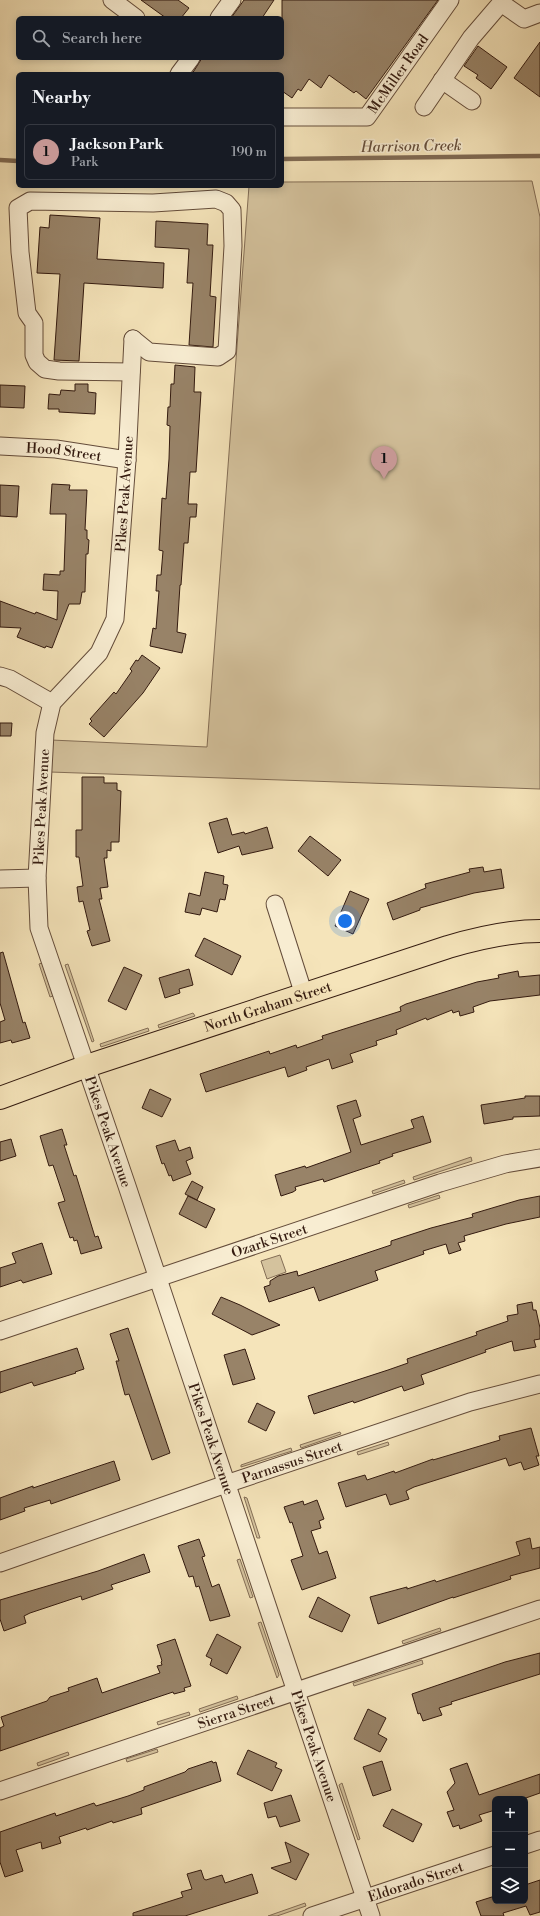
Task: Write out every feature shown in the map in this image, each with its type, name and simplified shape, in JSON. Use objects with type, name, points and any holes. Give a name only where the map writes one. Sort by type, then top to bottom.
[{"type":"main road","name":"North Graham Street","points":[[0,1098],[87,1066],[448,946],[478,938],[540,931]]},
{"type":"street","points":[[112,0],[133,16]]},
{"type":"street","points":[[220,16],[232,0]]},
{"type":"street","name":"McMiller Road","points":[[284,117],[367,116],[450,0]]},
{"type":"street","points":[[424,107],[471,38],[502,2],[524,19],[540,13]]},
{"type":"street","points":[[180,72],[190,60]]},
{"type":"street","points":[[442,80],[472,101]]},
{"type":"street","name":"Pikes Peak Avenue","points":[[131,372],[59,371],[45,369],[37,362],[34,356],[34,323],[27,313],[20,252],[18,208],[30,201],[152,202],[216,199],[226,203],[232,210],[233,246],[227,351],[218,357],[149,352],[133,339],[127,460],[115,619],[99,653],[52,703],[45,733],[37,878],[39,928],[87,1066],[371,1916]]},
{"type":"street","name":"Hood Street","points":[[0,446],[56,449],[127,460]]},
{"type":"street","points":[[0,676],[10,679],[52,703]]},
{"type":"street","points":[[0,879],[37,878]]},
{"type":"street","points":[[275,904],[304,995]]},
{"type":"street","name":"Ozark Street","points":[[0,1331],[157,1277],[478,1171],[519,1161],[540,1158]]},
{"type":"street","name":"Parnassus Street","points":[[0,1563],[226,1484],[470,1402],[540,1384]]},
{"type":"street","name":"Sierra Street","points":[[0,1791],[540,1609]]},
{"type":"street","points":[[528,1844],[540,1840]]},
{"type":"street","name":"Eldorado Street","points":[[312,1916],[492,1856]]},
{"type":"shaded area","points":[[532,181],[540,217],[540,789],[50,772],[51,740],[207,747],[249,188],[284,188],[284,182]]},
{"type":"shaded area","points":[[42,963],[53,996],[50,997],[39,964]]},
{"type":"shaded area","points":[[68,964],[94,1041],[92,1042],[65,965]]},
{"type":"shaded area","points":[[193,1013],[195,1016],[159,1028],[158,1025]]},
{"type":"shaded area","points":[[148,1028],[149,1031],[101,1047],[100,1044]]},
{"type":"shaded area","points":[[471,1157],[472,1161],[414,1180],[413,1177]]},
{"type":"shaded area","points":[[404,1180],[405,1183],[373,1194],[372,1191]]},
{"type":"shaded area","points":[[439,1195],[440,1198],[409,1208],[408,1205]]},
{"type":"shaded area","points":[[280,1255],[286,1272],[267,1279],[261,1261]]},
{"type":"shaded area","points":[[340,1432],[341,1434],[301,1448],[300,1445]]},
{"type":"shaded area","points":[[388,1442],[389,1445],[358,1455],[357,1452]]},
{"type":"shaded area","points":[[291,1448],[292,1451],[241,1467],[241,1465]]},
{"type":"shaded area","points":[[244,1497],[247,1498],[260,1538],[257,1538]]},
{"type":"shaded area","points":[[240,1559],[253,1597],[250,1598],[237,1560]]},
{"type":"shaded area","points":[[261,1622],[279,1675],[277,1678],[258,1623]]},
{"type":"shaded area","points":[[440,1628],[441,1631],[403,1644],[402,1641]]},
{"type":"shaded area","points":[[422,1660],[423,1664],[354,1686],[353,1683]]},
{"type":"shaded area","points":[[237,1696],[238,1699],[200,1712],[199,1709]]},
{"type":"shaded area","points":[[189,1712],[190,1715],[158,1725],[157,1722]]},
{"type":"shaded area","points":[[157,1749],[158,1752],[127,1762],[126,1759]]},
{"type":"shaded area","points":[[68,1752],[69,1755],[38,1766],[37,1763]]},
{"type":"shaded area","points":[[342,1783],[360,1839],[358,1840],[339,1785]]},
{"type":"shaded area","points":[[305,1903],[306,1906],[277,1916],[268,1916]]},
{"type":"building","points":[[141,0],[178,0],[189,8],[183,16],[163,16]]},
{"type":"building","points":[[244,0],[274,0],[263,16],[232,16]]},
{"type":"building","points":[[282,0],[438,0],[366,99],[356,91],[354,93],[329,75],[321,88],[309,79],[301,91],[298,89],[292,98],[284,92],[284,72],[193,72],[201,60],[284,60],[284,16],[282,16]]},
{"type":"building","points":[[540,42],[540,97],[514,78]]},
{"type":"building","points":[[478,46],[507,67],[491,89],[476,78],[478,75],[464,66]]},
{"type":"building","points":[[50,215],[100,218],[97,259],[164,263],[163,288],[84,283],[79,361],[54,360],[60,274],[37,273],[40,227],[49,228]]},
{"type":"building","points":[[156,221],[208,224],[207,245],[213,245],[210,296],[216,297],[213,347],[189,345],[193,283],[187,283],[189,249],[155,247]]},
{"type":"building","points":[[175,365],[195,367],[194,392],[201,392],[196,472],[190,472],[188,504],[197,504],[196,517],[190,517],[188,543],[184,543],[180,585],[177,632],[186,634],[182,653],[150,646],[153,628],[156,629],[159,591],[156,591],[157,575],[161,575],[163,551],[159,550],[162,498],[166,499],[169,459],[170,426],[167,425],[168,407],[170,407],[171,384],[174,384]]},
{"type":"building","points":[[75,384],[88,384],[88,392],[96,393],[95,414],[59,412],[59,409],[48,409],[49,394],[60,395],[61,390],[75,391]]},
{"type":"building","points":[[0,385],[25,386],[24,408],[0,407]]},
{"type":"building","points":[[52,484],[70,485],[69,490],[87,490],[85,530],[87,530],[87,539],[89,540],[88,554],[86,554],[85,592],[82,592],[80,604],[69,604],[52,648],[46,646],[45,648],[17,637],[21,628],[0,627],[0,601],[35,614],[36,612],[57,620],[58,591],[43,590],[44,574],[60,575],[60,571],[64,571],[66,514],[50,514]]},
{"type":"building","points":[[0,485],[19,486],[17,517],[0,516]]},
{"type":"building","points":[[142,655],[160,668],[143,693],[104,737],[89,724],[92,721],[90,719],[114,692],[116,694],[132,671],[130,669],[136,660],[138,661]]},
{"type":"building","points":[[0,723],[12,723],[11,736],[0,736]]},
{"type":"building","points":[[82,777],[104,777],[104,783],[117,783],[117,790],[121,791],[119,842],[111,842],[111,851],[107,850],[107,858],[104,858],[108,887],[100,888],[102,899],[99,899],[110,941],[92,946],[87,931],[90,930],[83,901],[79,902],[77,887],[83,886],[79,857],[76,857],[76,830],[82,830]]},
{"type":"building","points":[[227,818],[232,835],[244,832],[245,834],[267,827],[273,848],[242,855],[239,846],[218,853],[209,823]]},
{"type":"building","points":[[310,836],[341,860],[328,876],[298,851]]},
{"type":"building","points":[[483,867],[484,872],[501,869],[504,888],[474,893],[420,908],[420,910],[393,920],[387,903],[426,888],[425,884],[470,872],[469,869]]},
{"type":"building","points":[[205,872],[224,876],[223,884],[228,885],[225,900],[220,899],[217,912],[202,908],[200,915],[185,912],[189,893],[200,896]]},
{"type":"building","points":[[350,891],[369,899],[353,934],[335,926]]},
{"type":"building","points":[[204,938],[241,956],[232,975],[195,956]]},
{"type":"building","points":[[3,952],[23,1023],[25,1022],[30,1038],[12,1043],[11,1040],[0,1043],[0,1022],[5,1020],[0,1003],[0,953]]},
{"type":"building","points":[[124,967],[142,975],[126,1010],[108,1001]]},
{"type":"building","points":[[189,969],[193,985],[179,989],[180,993],[165,998],[159,978]]},
{"type":"building","points":[[518,971],[519,977],[540,975],[540,995],[490,1001],[473,1007],[474,1012],[460,1016],[459,1011],[453,1013],[452,1010],[427,1020],[426,1018],[396,1030],[397,1034],[376,1041],[377,1045],[350,1054],[353,1062],[332,1069],[329,1059],[306,1067],[307,1070],[288,1077],[285,1067],[206,1092],[200,1074],[269,1051],[270,1054],[296,1045],[297,1048],[323,1039],[322,1036],[401,1011],[400,1007],[406,1004],[477,982],[499,978],[498,975]]},
{"type":"building","points":[[150,1089],[171,1099],[162,1117],[142,1108]]},
{"type":"building","points":[[525,1096],[540,1096],[540,1116],[513,1117],[513,1119],[484,1124],[481,1105],[525,1098]]},
{"type":"building","points":[[356,1100],[361,1116],[353,1119],[361,1145],[414,1128],[411,1120],[423,1116],[431,1142],[392,1154],[393,1156],[379,1161],[380,1163],[324,1182],[323,1179],[295,1187],[296,1190],[293,1192],[281,1196],[275,1175],[305,1166],[306,1168],[351,1152],[337,1106]]},
{"type":"building","points":[[62,1129],[67,1145],[64,1145],[74,1176],[76,1175],[95,1237],[98,1236],[102,1248],[81,1254],[77,1240],[74,1241],[73,1237],[70,1238],[58,1203],[65,1201],[53,1165],[49,1166],[40,1136]]},
{"type":"building","points":[[11,1139],[16,1156],[0,1161],[0,1142]]},
{"type":"building","points":[[175,1140],[179,1151],[190,1147],[193,1158],[186,1161],[191,1174],[173,1181],[171,1175],[169,1176],[164,1163],[162,1164],[156,1146]]},
{"type":"building","points":[[192,1181],[203,1187],[197,1200],[185,1194]]},
{"type":"building","points":[[188,1196],[215,1209],[206,1228],[179,1214]]},
{"type":"building","points":[[540,1196],[540,1217],[506,1224],[464,1236],[465,1241],[458,1243],[461,1250],[449,1254],[446,1244],[423,1251],[424,1254],[375,1271],[378,1280],[319,1301],[314,1287],[269,1302],[264,1287],[270,1285],[270,1281],[278,1276],[297,1271],[298,1276],[391,1245],[391,1241],[431,1228],[473,1217],[472,1214],[519,1200]]},
{"type":"building","points":[[42,1243],[52,1274],[23,1283],[21,1280],[0,1287],[0,1268],[16,1263],[12,1253]]},
{"type":"building","points":[[221,1297],[280,1325],[252,1335],[212,1314]]},
{"type":"building","points":[[532,1302],[533,1310],[536,1310],[540,1328],[540,1339],[534,1340],[536,1347],[514,1351],[512,1341],[485,1350],[486,1352],[421,1375],[424,1384],[404,1391],[402,1386],[354,1403],[353,1401],[314,1414],[308,1396],[408,1363],[407,1359],[477,1335],[476,1332],[508,1321],[507,1316],[518,1314],[517,1305]]},
{"type":"building","points":[[128,1328],[170,1453],[152,1460],[129,1394],[125,1395],[116,1361],[119,1361],[110,1334]]},
{"type":"building","points":[[77,1348],[84,1369],[75,1372],[76,1373],[34,1386],[32,1382],[0,1393],[0,1372]]},
{"type":"building","points":[[245,1349],[255,1379],[233,1385],[224,1355]]},
{"type":"building","points":[[257,1403],[275,1412],[266,1431],[248,1422]]},
{"type":"building","points":[[531,1428],[539,1456],[536,1456],[539,1465],[524,1470],[521,1462],[509,1466],[506,1458],[414,1487],[406,1491],[409,1499],[390,1505],[386,1494],[346,1507],[338,1483],[365,1475],[367,1480],[394,1471],[395,1473],[433,1459],[500,1440],[499,1436]]},
{"type":"building","points":[[114,1461],[120,1480],[51,1504],[50,1500],[24,1508],[25,1511],[0,1520],[0,1498],[33,1486],[33,1488]]},
{"type":"building","points":[[317,1500],[324,1519],[319,1521],[321,1528],[311,1531],[319,1554],[327,1551],[336,1578],[302,1590],[291,1560],[303,1556],[292,1522],[290,1523],[284,1507],[303,1501],[304,1505]]},
{"type":"building","points":[[530,1538],[532,1549],[540,1547],[540,1568],[510,1576],[511,1579],[453,1597],[378,1624],[370,1597],[407,1587],[407,1589],[435,1580],[436,1582],[520,1555],[516,1542]]},
{"type":"building","points":[[199,1539],[205,1556],[202,1557],[212,1587],[219,1584],[230,1616],[210,1621],[199,1586],[196,1587],[193,1576],[189,1577],[178,1546]]},
{"type":"building","points":[[144,1554],[150,1572],[111,1585],[113,1589],[82,1600],[81,1596],[30,1613],[24,1616],[26,1623],[4,1631],[0,1619],[0,1600],[98,1571]]},
{"type":"building","points":[[318,1597],[350,1615],[342,1632],[309,1617]]},
{"type":"building","points":[[217,1634],[241,1647],[227,1674],[210,1665],[212,1659],[206,1656]]},
{"type":"building","points":[[175,1639],[191,1686],[184,1688],[185,1691],[174,1694],[173,1692],[0,1751],[0,1728],[4,1726],[1,1717],[47,1701],[50,1697],[69,1691],[68,1688],[97,1678],[102,1693],[160,1673],[157,1666],[162,1665],[162,1661],[157,1645]]},
{"type":"building","points":[[540,1653],[540,1674],[451,1702],[452,1704],[439,1708],[442,1715],[423,1721],[420,1713],[418,1714],[412,1694],[505,1662]]},
{"type":"building","points":[[368,1709],[386,1718],[378,1734],[387,1739],[380,1752],[354,1739]]},
{"type":"building","points":[[248,1750],[277,1763],[275,1767],[282,1770],[272,1791],[237,1774]]},
{"type":"building","points":[[212,1761],[213,1763],[216,1762],[221,1781],[141,1808],[142,1814],[113,1823],[112,1821],[87,1830],[86,1828],[59,1837],[61,1843],[42,1849],[41,1842],[16,1850],[23,1871],[5,1877],[0,1862],[0,1832],[55,1813],[56,1816],[94,1803],[96,1806],[128,1796],[144,1790],[144,1787]]},
{"type":"building","points":[[382,1761],[391,1790],[373,1796],[363,1767]]},
{"type":"building","points":[[467,1763],[479,1795],[540,1774],[540,1793],[528,1797],[528,1796],[492,1796],[492,1811],[479,1815],[482,1821],[460,1829],[459,1825],[453,1827],[447,1812],[454,1810],[447,1792],[455,1783],[450,1769]]},
{"type":"building","points":[[291,1795],[300,1821],[280,1827],[276,1816],[268,1818],[264,1803]]},
{"type":"building","points":[[392,1809],[422,1824],[413,1842],[383,1826]]},
{"type":"building","points":[[285,1842],[309,1854],[296,1880],[271,1868],[291,1862]]},
{"type":"building","points":[[201,1870],[204,1879],[206,1880],[222,1875],[225,1883],[252,1874],[258,1893],[185,1916],[133,1916],[133,1913],[183,1897],[181,1892],[192,1889],[187,1874]]},
{"type":"building","points":[[540,1880],[540,1912],[530,1915],[526,1906],[503,1913],[504,1916],[481,1916],[476,1902],[492,1897],[492,1904],[528,1904],[528,1884]]},
{"type":"waterway","name":"Harrison Creek","points":[[284,159],[540,156]]},
{"type":"waterway","name":"Harrison Creek","points":[[0,160],[16,161]]},
{"type":"place","name":"Jackson Park","points":[[384,479]]}]
